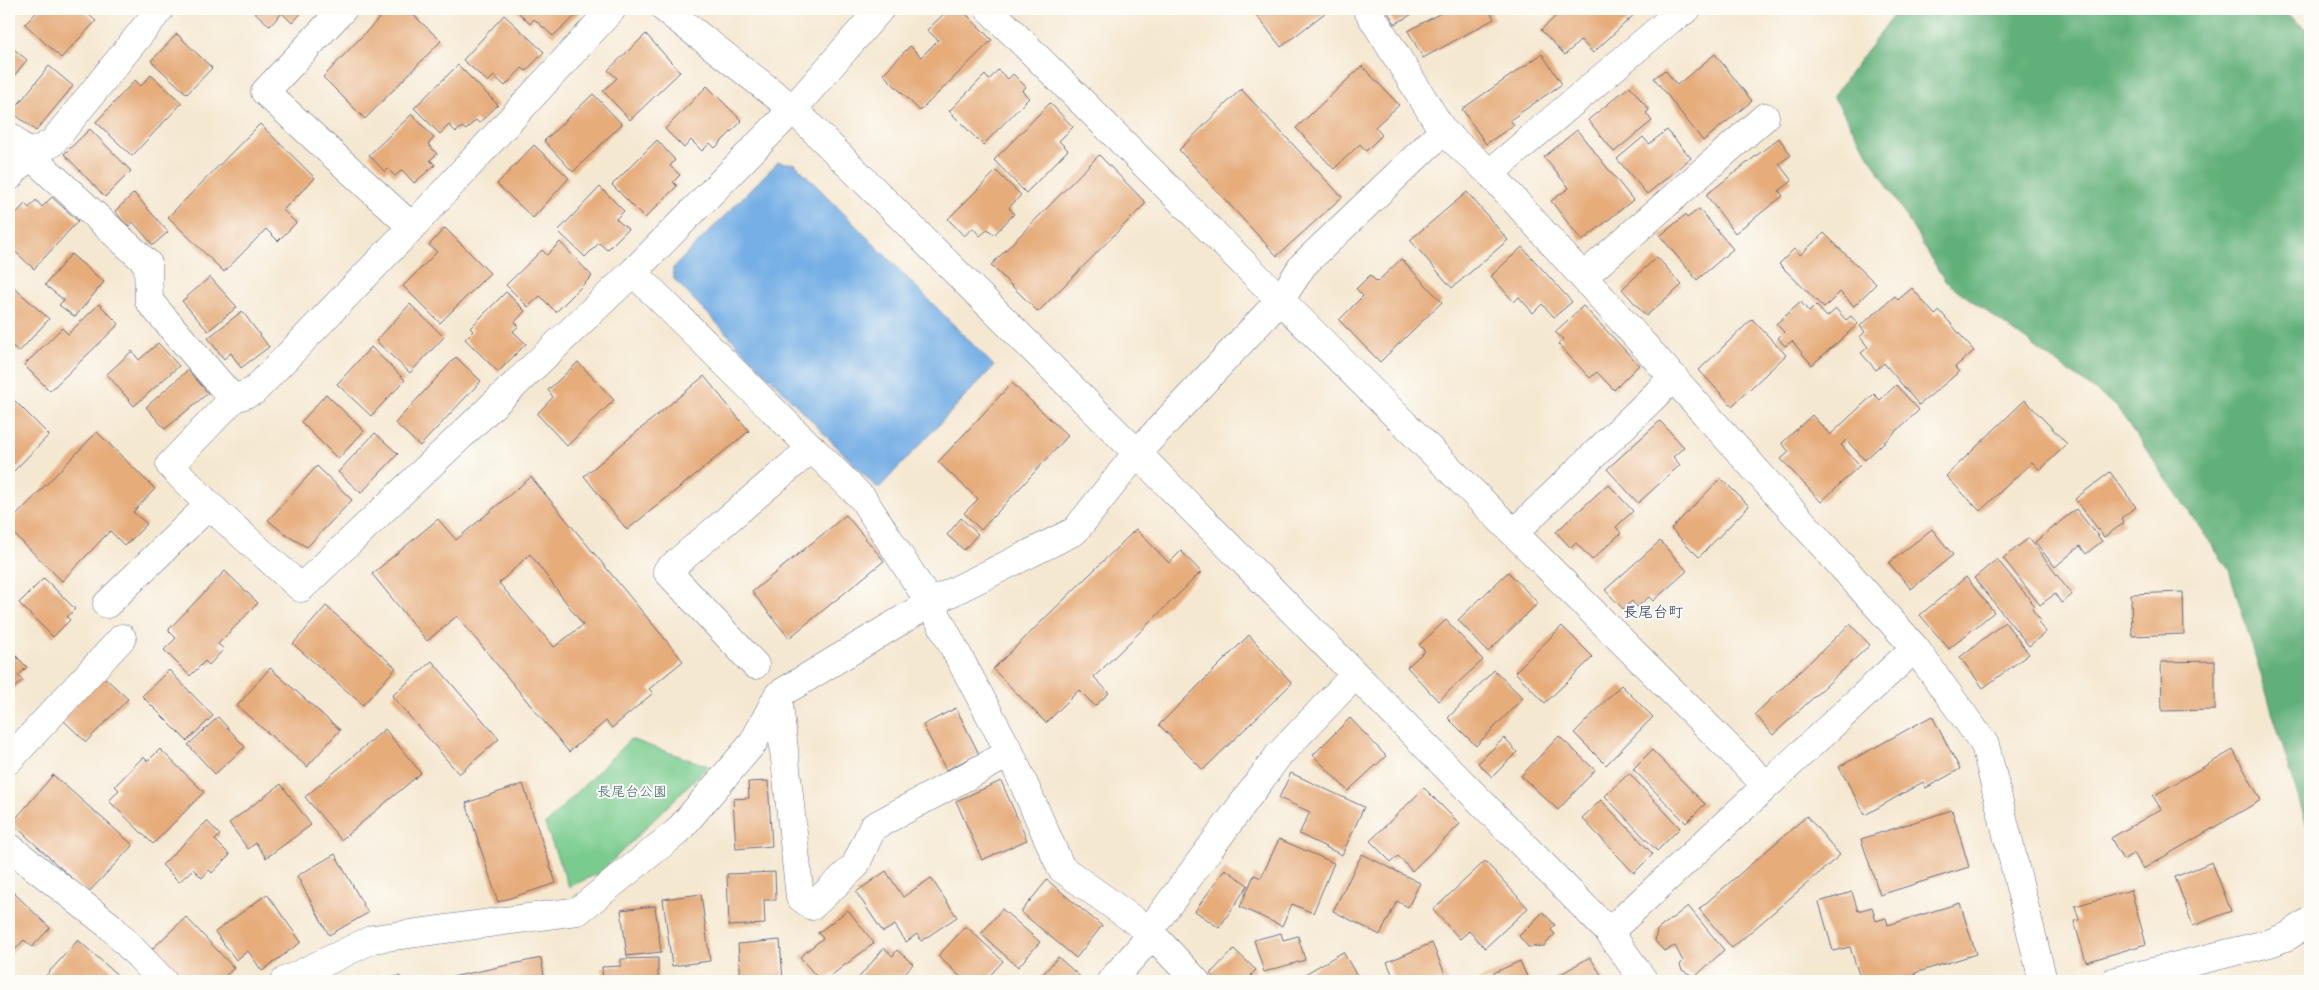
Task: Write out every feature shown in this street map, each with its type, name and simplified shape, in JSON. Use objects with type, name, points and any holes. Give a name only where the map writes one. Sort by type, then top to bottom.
[{"type":"street","points":[[9,177],[29,154],[52,143],[160,9]]},
{"type":"street","points":[[342,9],[265,92],[412,227]]},
{"type":"street","points":[[612,9],[412,227],[254,391],[233,399],[170,465],[209,505],[301,588],[633,272],[793,109],[880,9]]},
{"type":"street","points":[[665,9],[793,109],[1137,453],[1609,932],[1644,981]]},
{"type":"street","points":[[989,9],[1766,786]]},
{"type":"street","points":[[1367,9],[1443,130],[1490,172],[1915,648],[1985,745],[2043,981]]},
{"type":"street","points":[[1490,172],[1670,20],[1687,9]]},
{"type":"street","points":[[1583,277],[1765,117]]},
{"type":"street","points":[[284,981],[373,939],[578,911],[676,832],[753,743],[778,695],[930,603],[1075,531],[1137,453],[1281,299],[1303,265],[1443,130]]},
{"type":"street","points":[[9,136],[148,264],[149,301],[233,399]]},
{"type":"street","points":[[633,272],[863,499],[930,603],[1010,752],[1061,868],[1149,931],[1196,981]]},
{"type":"street","points":[[1514,533],[1674,377]]},
{"type":"street","points":[[755,665],[667,571],[812,448]]},
{"type":"street","points":[[107,604],[209,505]]},
{"type":"street","points":[[9,760],[122,638]]},
{"type":"street","points":[[1609,932],[1915,648]]},
{"type":"street","points":[[1111,981],[1143,945],[1149,931],[1278,756],[1355,675]]},
{"type":"street","points":[[778,695],[800,896],[812,906],[855,866],[873,827],[1010,752]]},
{"type":"street","points":[[9,847],[110,926],[163,981]]},
{"type":"street","points":[[2115,981],[2270,943],[2288,936],[2310,921]]},
{"type":"green space","points":[[1898,9],[2280,9],[2310,32],[2310,836],[2229,570],[2116,406],[1945,281],[1833,96]]},
{"type":"green space","name":"長尾台公園","points":[[630,739],[708,766],[601,872],[569,887],[545,825]]},
{"type":"water","points":[[778,162],[795,164],[994,366],[878,489],[673,278],[673,268]]},
{"type":"building","points":[[9,9],[17,9],[9,23]]},
{"type":"building","points":[[40,9],[82,9],[96,21],[61,58],[25,24]]},
{"type":"building","points":[[251,9],[305,9],[292,23],[282,13],[270,26]]},
{"type":"building","points":[[388,9],[407,9],[441,41],[365,119],[323,77]]},
{"type":"building","points":[[515,9],[583,9],[553,36],[534,19],[530,24]]},
{"type":"building","points":[[949,9],[961,9],[992,40],[920,111],[883,74],[910,46],[921,57],[938,40],[927,30]]},
{"type":"building","points":[[1252,9],[1330,9],[1281,47]]},
{"type":"building","points":[[1386,9],[1421,9],[1395,24]]},
{"type":"building","points":[[1448,9],[1489,9],[1494,19],[1423,58],[1408,31]]},
{"type":"building","points":[[1547,9],[1640,9],[1593,53],[1581,40],[1565,55],[1541,30],[1555,17]]},
{"type":"building","points":[[504,15],[544,52],[526,71],[522,68],[505,86],[494,76],[488,82],[463,60]]},
{"type":"building","points":[[177,34],[212,68],[187,94],[151,61]]},
{"type":"building","points":[[646,34],[680,72],[630,120],[603,91],[617,78],[608,70]]},
{"type":"building","points":[[9,45],[27,60],[9,82]]},
{"type":"building","points":[[1542,54],[1562,84],[1510,120],[1514,125],[1486,144],[1462,109]]},
{"type":"building","points":[[1715,54],[1752,101],[1703,141],[1654,78],[1665,70],[1677,85]]},
{"type":"building","points":[[458,65],[498,105],[479,123],[476,120],[466,130],[462,127],[456,132],[449,125],[440,134],[414,108]]},
{"type":"building","points":[[49,66],[73,86],[36,131],[12,112]]},
{"type":"building","points":[[1362,66],[1399,105],[1375,127],[1382,135],[1366,151],[1360,144],[1334,169],[1296,128]]},
{"type":"building","points":[[998,70],[1008,79],[1013,74],[1026,87],[1022,91],[1029,98],[983,145],[949,111],[985,75],[989,80]]},
{"type":"building","points":[[151,75],[182,103],[132,156],[96,122],[135,80],[141,86]]},
{"type":"building","points":[[707,86],[742,121],[715,148],[710,143],[702,151],[691,140],[684,148],[665,129]]},
{"type":"building","points":[[1630,86],[1649,110],[1646,113],[1652,121],[1614,152],[1588,120]]},
{"type":"building","points":[[1241,89],[1342,197],[1277,256],[1179,150]]},
{"type":"building","points":[[593,94],[622,124],[573,172],[544,141]]},
{"type":"building","points":[[1050,103],[1073,127],[1059,141],[1068,150],[1026,193],[994,160]]},
{"type":"building","points":[[412,114],[434,138],[428,144],[437,154],[430,160],[435,165],[414,183],[402,170],[395,176],[388,169],[385,172],[369,155]]},
{"type":"building","points":[[260,124],[315,178],[283,210],[296,223],[278,241],[266,229],[224,272],[168,217]]},
{"type":"building","points":[[90,129],[131,171],[105,197],[64,154]]},
{"type":"building","points":[[1577,130],[1633,200],[1582,241],[1551,201],[1569,188],[1544,157]]},
{"type":"building","points":[[1667,130],[1691,158],[1647,194],[1617,159],[1643,137],[1649,144]]},
{"type":"building","points":[[1779,138],[1791,155],[1779,164],[1792,181],[1779,191],[1783,196],[1735,233],[1706,195]]},
{"type":"building","points":[[657,140],[675,160],[670,166],[680,175],[673,182],[677,186],[645,218],[612,185]]},
{"type":"building","points":[[534,145],[569,178],[533,218],[497,184]]},
{"type":"building","points":[[1099,155],[1146,203],[1038,312],[991,265]]},
{"type":"building","points":[[996,171],[1021,195],[1009,208],[1014,214],[994,235],[988,229],[980,236],[973,228],[964,236],[948,219]]},
{"type":"building","points":[[600,187],[624,211],[616,219],[628,229],[607,250],[599,243],[585,257],[558,231]]},
{"type":"building","points":[[1467,192],[1508,240],[1452,288],[1410,240]]},
{"type":"building","points":[[134,193],[168,232],[153,245],[133,222],[128,227],[115,211]]},
{"type":"building","points":[[52,197],[78,221],[34,269],[9,246],[9,221],[25,204],[29,208],[36,200],[42,207]]},
{"type":"building","points":[[1699,209],[1733,249],[1697,280],[1660,236],[1685,215],[1687,218]]},
{"type":"building","points":[[445,228],[490,273],[440,323],[403,286],[437,252],[429,245]]},
{"type":"building","points":[[1824,233],[1876,284],[1854,306],[1840,292],[1824,308],[1779,264],[1794,249],[1800,255]]},
{"type":"building","points":[[560,242],[592,276],[556,312],[540,296],[528,307],[506,285],[542,250],[547,255]]},
{"type":"building","points":[[1522,247],[1572,302],[1554,317],[1542,304],[1533,313],[1519,297],[1514,302],[1491,276]]},
{"type":"building","points":[[71,254],[104,282],[75,317],[59,305],[64,300],[45,285]]},
{"type":"building","points":[[1657,257],[1682,285],[1646,316],[1622,289]]},
{"type":"building","points":[[1401,259],[1442,302],[1380,362],[1339,320],[1363,296],[1356,289],[1370,275],[1377,282]]},
{"type":"building","points":[[210,277],[237,307],[208,331],[182,301]]},
{"type":"building","points":[[9,283],[49,319],[19,352],[9,343]]},
{"type":"building","points":[[1912,288],[1935,315],[1940,311],[1974,351],[1955,367],[1959,372],[1919,405],[1884,363],[1876,370],[1861,353],[1868,347],[1860,337],[1865,332],[1860,326],[1895,296],[1898,300]]},
{"type":"building","points":[[506,292],[525,311],[515,322],[519,326],[513,331],[526,344],[498,372],[465,339],[473,331],[470,328]]},
{"type":"building","points":[[1801,302],[1809,312],[1816,305],[1827,317],[1836,309],[1846,320],[1851,316],[1858,324],[1812,365],[1792,341],[1785,346],[1778,338],[1784,332],[1776,324]]},
{"type":"building","points":[[99,304],[119,324],[50,391],[24,365],[62,328],[68,334]]},
{"type":"building","points":[[410,304],[444,337],[410,373],[376,341]]},
{"type":"building","points":[[1583,306],[1639,365],[1614,390],[1597,372],[1590,378],[1558,344],[1563,339],[1555,332]]},
{"type":"building","points":[[242,311],[269,347],[241,368],[231,353],[224,359],[208,338]]},
{"type":"building","points":[[1752,319],[1786,355],[1732,406],[1699,370]]},
{"type":"building","points":[[158,343],[179,366],[134,406],[107,374],[132,351],[139,360]]},
{"type":"building","points":[[371,347],[405,380],[371,416],[337,384]]},
{"type":"building","points":[[456,357],[481,381],[420,446],[395,423]]},
{"type":"building","points":[[578,362],[614,400],[567,446],[537,414],[553,397],[548,390]]},
{"type":"building","points":[[188,370],[208,393],[165,429],[146,407]]},
{"type":"building","points":[[704,376],[749,431],[627,530],[584,476]]},
{"type":"building","points":[[1012,383],[1068,436],[981,530],[964,513],[978,499],[938,462]]},
{"type":"building","points":[[1896,385],[1919,410],[1865,460],[1846,440],[1841,445],[1860,465],[1821,502],[1781,459],[1789,452],[1782,443],[1812,415],[1830,435],[1874,394],[1880,400]]},
{"type":"building","points":[[326,394],[364,431],[338,459],[301,422]]},
{"type":"building","points":[[13,399],[49,435],[9,476],[9,403]]},
{"type":"building","points":[[2025,400],[2067,444],[2040,470],[2032,462],[1980,511],[1946,476]]},
{"type":"building","points":[[1660,421],[1684,447],[1673,457],[1680,465],[1638,503],[1607,469]]},
{"type":"building","points":[[97,432],[155,489],[133,512],[147,524],[125,546],[110,531],[62,581],[9,529],[9,523]]},
{"type":"building","points":[[375,433],[398,454],[361,493],[338,472]]},
{"type":"building","points":[[317,466],[352,500],[307,547],[286,535],[268,520]]},
{"type":"building","points":[[2110,472],[2136,507],[2121,518],[2124,523],[2104,537],[2075,499]]},
{"type":"building","points":[[531,477],[683,661],[649,689],[653,693],[612,728],[606,721],[569,752],[457,616],[427,641],[372,574],[438,519],[456,540]],"holes":[[[530,554],[583,625],[554,647],[499,583]]]},
{"type":"building","points":[[1721,478],[1749,506],[1699,557],[1671,529]]},
{"type":"building","points":[[1608,484],[1633,511],[1616,527],[1621,533],[1592,560],[1576,543],[1571,548],[1556,532]]},
{"type":"building","points":[[2076,509],[2102,541],[2086,554],[2080,546],[2055,567],[2035,542]]},
{"type":"building","points":[[846,515],[884,561],[789,638],[752,592]]},
{"type":"building","points":[[961,518],[978,534],[964,550],[947,535]]},
{"type":"building","points":[[1136,529],[1169,563],[1181,551],[1201,572],[1094,677],[1109,693],[1095,706],[1079,690],[1046,723],[993,669]]},
{"type":"building","points":[[1932,529],[1953,555],[1911,589],[1889,563]]},
{"type":"building","points":[[2029,538],[2072,595],[2061,603],[2055,594],[2040,605],[2003,558]]},
{"type":"building","points":[[1660,541],[1687,571],[1653,601],[1649,597],[1637,607],[1632,601],[1623,609],[1605,590]]},
{"type":"building","points":[[1997,559],[2035,606],[2032,609],[2041,621],[2038,623],[2046,632],[2029,646],[1974,578]]},
{"type":"building","points":[[225,571],[258,603],[218,644],[224,649],[209,665],[205,661],[190,676],[164,650],[176,638],[168,630]]},
{"type":"building","points":[[1508,572],[1538,603],[1488,652],[1458,620]]},
{"type":"building","points":[[1966,577],[1994,612],[1949,649],[1920,615]]},
{"type":"building","points":[[44,578],[75,609],[67,617],[70,620],[53,637],[19,603]]},
{"type":"building","points":[[2183,592],[2184,634],[2132,636],[2131,594]]},
{"type":"building","points":[[326,606],[396,668],[363,705],[293,644]]},
{"type":"building","points":[[1446,620],[1483,660],[1438,701],[1407,667],[1425,651],[1419,645]]},
{"type":"building","points":[[2005,622],[2029,654],[1983,688],[1960,657]]},
{"type":"building","points":[[1850,624],[1870,645],[1773,735],[1755,714]]},
{"type":"building","points":[[1562,626],[1593,657],[1545,703],[1515,672]]},
{"type":"building","points":[[1249,635],[1292,683],[1203,770],[1159,725]]},
{"type":"building","points":[[9,649],[27,667],[18,676],[23,680],[9,693]]},
{"type":"building","points":[[432,661],[499,739],[459,774],[392,696]]},
{"type":"building","points":[[2215,661],[2215,710],[2162,711],[2161,662]]},
{"type":"building","points":[[270,668],[340,730],[307,767],[237,706]]},
{"type":"building","points":[[169,670],[213,716],[187,741],[142,696]]},
{"type":"building","points":[[1494,670],[1523,698],[1476,746],[1448,718]]},
{"type":"building","points":[[103,676],[128,699],[86,742],[62,719]]},
{"type":"building","points":[[1621,685],[1653,717],[1606,765],[1574,733]]},
{"type":"building","points":[[956,708],[979,754],[946,770],[923,725]]},
{"type":"building","points":[[1932,716],[1960,769],[1926,788],[1923,782],[1865,815],[1839,767]]},
{"type":"building","points":[[218,717],[245,747],[215,774],[188,745]]},
{"type":"building","points":[[1350,718],[1386,756],[1348,791],[1313,755]]},
{"type":"building","points":[[385,729],[421,773],[341,840],[305,797]]},
{"type":"building","points":[[1559,736],[1595,770],[1558,810],[1521,776]]},
{"type":"building","points":[[1504,738],[1517,752],[1492,777],[1478,763]]},
{"type":"building","points":[[160,749],[204,792],[153,844],[109,801],[119,790],[115,786],[143,757],[148,761]]},
{"type":"building","points":[[1652,750],[1705,804],[1686,823],[1633,769]]},
{"type":"building","points":[[2233,750],[2261,800],[2143,869],[2134,853],[2123,860],[2111,838],[2161,809],[2153,796]]},
{"type":"building","points":[[1291,773],[1364,807],[1342,855],[1299,834],[1310,812],[1279,798]]},
{"type":"building","points":[[1629,773],[1680,828],[1657,851],[1605,796]]},
{"type":"building","points":[[53,775],[133,845],[88,893],[12,823]]},
{"type":"building","points":[[768,781],[772,846],[736,849],[733,799],[749,798],[748,782]]},
{"type":"building","points":[[1001,781],[1027,840],[982,860],[956,801]]},
{"type":"building","points":[[281,784],[311,825],[266,858],[256,843],[248,849],[229,823]]},
{"type":"building","points":[[523,784],[556,883],[498,902],[466,803]]},
{"type":"building","points":[[1424,788],[1460,824],[1412,871],[1398,856],[1391,862],[1370,841]]},
{"type":"building","points":[[1601,800],[1653,854],[1634,873],[1582,818]]},
{"type":"building","points":[[1952,810],[1969,867],[1880,895],[1861,839]]},
{"type":"building","points":[[1807,816],[1840,855],[1732,948],[1699,909]]},
{"type":"building","points":[[207,821],[220,835],[215,840],[230,855],[212,873],[209,870],[202,878],[193,869],[179,882],[162,865]]},
{"type":"building","points":[[1279,839],[1334,863],[1313,913],[1292,904],[1282,926],[1240,907],[1254,875],[1261,878]]},
{"type":"building","points":[[335,854],[368,913],[329,935],[297,876]]},
{"type":"building","points":[[1362,854],[1420,883],[1408,907],[1397,901],[1380,935],[1333,911]]},
{"type":"building","points":[[1485,861],[1528,908],[1485,948],[1469,931],[1460,939],[1433,910]]},
{"type":"building","points":[[2212,862],[2231,911],[2193,926],[2175,877]]},
{"type":"building","points":[[1225,869],[1248,885],[1219,928],[1195,911]]},
{"type":"building","points":[[886,871],[903,897],[931,878],[957,917],[921,941],[917,934],[906,942],[895,925],[883,932],[856,892]]},
{"type":"building","points":[[775,872],[776,900],[764,900],[765,924],[729,926],[727,874]]},
{"type":"building","points":[[1047,880],[1102,926],[1076,958],[1021,912]]},
{"type":"building","points":[[9,888],[50,928],[32,947],[24,940],[9,956]]},
{"type":"building","points":[[2131,890],[2146,944],[2086,962],[2074,921],[2079,920],[2075,906]]},
{"type":"building","points":[[1852,892],[1858,911],[1872,907],[1876,921],[1886,918],[1888,925],[1960,903],[1976,954],[1915,973],[1917,981],[1861,981],[1850,947],[1833,951],[1819,902]]},
{"type":"building","points":[[267,894],[301,942],[262,971],[248,951],[236,960],[215,932]]},
{"type":"building","points":[[701,894],[710,961],[672,966],[663,899]]},
{"type":"building","points":[[655,906],[661,952],[627,956],[621,910]]},
{"type":"building","points":[[1688,906],[1724,950],[1695,977],[1682,970],[1680,965],[1683,961],[1675,946],[1664,951],[1655,941],[1657,930]]},
{"type":"building","points":[[1002,909],[1040,942],[1018,967],[981,934]]},
{"type":"building","points":[[848,910],[874,943],[824,981],[820,981],[800,957],[823,938],[818,933]]},
{"type":"building","points":[[1543,912],[1555,925],[1551,930],[1555,934],[1544,946],[1528,947],[1519,936]]},
{"type":"building","points":[[186,917],[234,968],[220,981],[181,981],[151,950]]},
{"type":"building","points":[[966,926],[1003,961],[985,981],[965,981],[938,956]]},
{"type":"building","points":[[1281,933],[1283,940],[1298,936],[1305,960],[1264,972],[1254,940]]},
{"type":"building","points":[[78,940],[123,980],[41,981]]},
{"type":"building","points":[[780,940],[783,981],[741,981],[738,944]]},
{"type":"building","points":[[1432,943],[1448,981],[1395,981],[1387,962]]},
{"type":"building","points":[[884,948],[893,956],[897,950],[913,964],[898,981],[856,981]]},
{"type":"building","points":[[1234,949],[1256,970],[1251,975],[1257,981],[1218,981],[1210,974]]},
{"type":"building","points":[[1343,952],[1360,981],[1302,981],[1300,977]]},
{"type":"building","points":[[1058,957],[1085,981],[1037,981]]},
{"type":"building","points":[[1590,957],[1605,981],[1549,981]]},
{"type":"building","points":[[541,958],[545,981],[438,981],[438,980]]},
{"type":"building","points":[[658,958],[658,981],[603,981],[602,967],[621,966],[621,959]]},
{"type":"building","points":[[1520,961],[1529,981],[1476,981]]},
{"type":"building","points":[[400,976],[401,981],[389,981],[388,978]]},
{"type":"district","name":"長尾台町","points":[[1653,612]]}]
